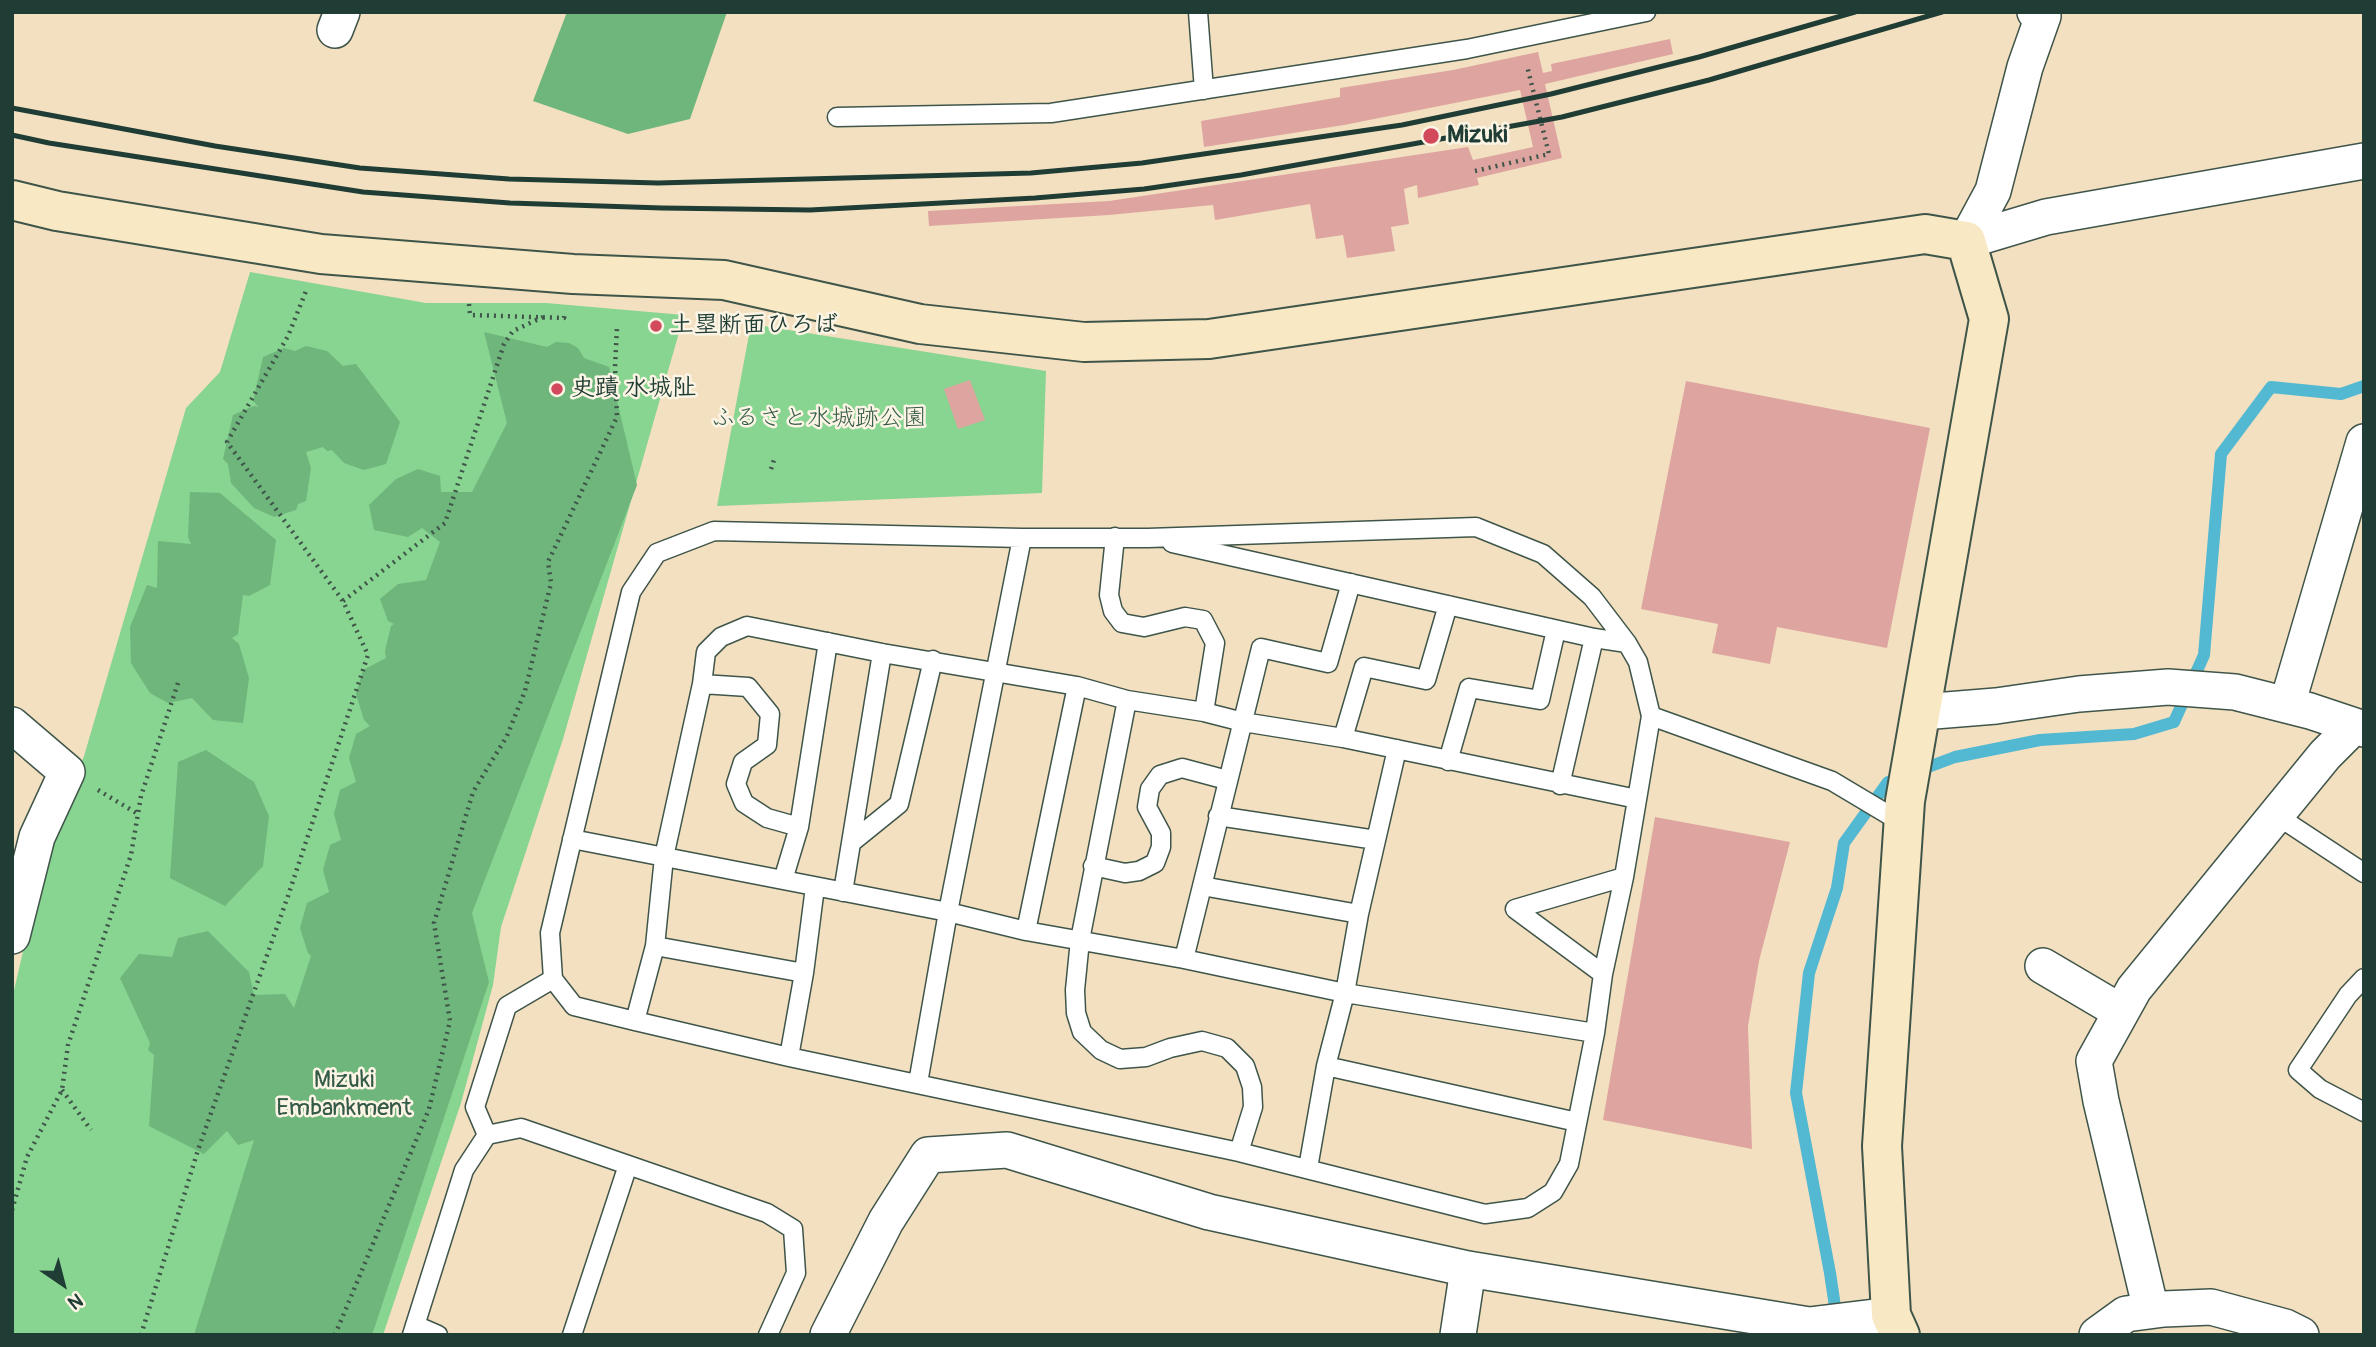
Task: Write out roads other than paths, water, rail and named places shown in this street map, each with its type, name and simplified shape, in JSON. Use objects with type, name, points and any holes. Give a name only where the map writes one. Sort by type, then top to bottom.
[{"type":"street","points":[[828,1335],[886,1221],[928,1155],[1007,1150],[1209,1212],[1468,1269],[1763,1326],[1809,1330],[1896,1325],[1882,1146],[1904,813],[1989,319],[1966,241],[1993,191],[2025,67],[2045,14]]},
{"type":"street","points":[[12,200],[57,211],[321,254],[573,274],[724,280],[920,324],[1084,342],[1209,339],[1925,234],[1966,241],[2046,217],[2364,161]]},
{"type":"street","points":[[2287,705],[2364,442]]},
{"type":"street","points":[[1921,721],[1996,706],[2079,694],[2168,687],[2235,692],[2359,727]]},
{"type":"street","points":[[12,725],[67,772],[37,837],[12,936]]},
{"type":"street","points":[[2151,1310],[2101,1101],[2094,1061],[2134,989],[2325,755],[2359,727]]},
{"type":"street","points":[[2043,966],[2121,1012]]},
{"type":"street","points":[[1458,1335],[1468,1269]]},
{"type":"street","points":[[2098,1335],[2126,1314],[2211,1307],[2285,1327],[2301,1335]]},
{"type":"lane","points":[[1198,12],[1204,89]]},
{"type":"lane","points":[[837,117],[1051,113],[1467,49],[1646,12]]},
{"type":"lane","points":[[1476,527],[1543,554],[1592,597],[1627,643],[1638,662],[1651,716],[1625,877],[1603,974],[1595,1032],[1569,1164],[1553,1192],[1528,1208],[1485,1214],[1239,1152],[789,1057],[574,1006],[553,979],[550,933],[631,592],[657,553],[714,531],[1022,538],[1115,537],[1476,527]]},
{"type":"lane","points":[[1115,537],[1109,595],[1113,611],[1122,623],[1144,627],[1185,617],[1203,620],[1215,643],[1213,671],[1204,712]]},
{"type":"lane","points":[[918,1083],[948,912],[1022,538]]},
{"type":"lane","points":[[1148,538],[1594,638],[1627,643]]},
{"type":"lane","points":[[1184,959],[1261,648],[1328,663],[1351,583]]},
{"type":"lane","points":[[1343,738],[1364,667],[1426,680],[1448,605]]},
{"type":"lane","points":[[635,1021],[655,946],[664,857],[702,684],[706,652],[721,637],[747,626],[883,653],[1077,686],[1127,700],[1343,738],[1637,799]]},
{"type":"lane","points":[[1448,761],[1469,688],[1540,700],[1556,629]]},
{"type":"lane","points":[[1560,785],[1594,638]]},
{"type":"lane","points":[[783,880],[799,827],[828,642]]},
{"type":"lane","points":[[843,892],[883,653]]},
{"type":"lane","points":[[852,842],[898,804],[933,660]]},
{"type":"lane","points":[[702,684],[748,687],[770,714],[767,745],[743,762],[736,784],[744,803],[767,818],[799,827]]},
{"type":"lane","points":[[1026,931],[1077,686]]},
{"type":"lane","points":[[1127,700],[1080,940],[1075,990],[1076,1013],[1082,1032],[1101,1050],[1120,1059],[1146,1057],[1202,1041],[1227,1048],[1245,1066],[1252,1087],[1253,1107],[1239,1152]]},
{"type":"lane","points":[[1651,716],[1832,781],[1904,813]]},
{"type":"lane","points":[[1308,1168],[1326,1066],[1345,993],[1359,914],[1397,749]]},
{"type":"lane","points":[[1093,866],[1125,873],[1139,871],[1155,863],[1161,847],[1161,832],[1147,807],[1150,789],[1160,775],[1182,768],[1227,780]]},
{"type":"lane","points":[[2276,815],[2364,873]]},
{"type":"lane","points":[[1218,816],[1376,840]]},
{"type":"lane","points":[[572,839],[1345,993],[1595,1032]]},
{"type":"lane","points":[[1603,974],[1515,909],[1625,877]]},
{"type":"lane","points":[[1202,886],[1359,914]]},
{"type":"lane","points":[[789,1057],[804,973],[815,887]]},
{"type":"lane","points":[[655,946],[804,973]]},
{"type":"lane","points":[[2364,978],[2348,995],[2298,1070],[2320,1089],[2364,1112]]},
{"type":"lane","points":[[487,1135],[475,1107],[507,1006],[553,979]]},
{"type":"lane","points":[[1326,1066],[1577,1122]]},
{"type":"lane","points":[[438,1335],[414,1330],[464,1170],[487,1135],[521,1129],[767,1213],[793,1229],[796,1273],[768,1335]]},
{"type":"lane","points":[[572,1335],[628,1165]]},
{"type":"waterway","points":[[1837,1320],[1796,1093],[1809,973],[1837,888],[1844,843],[1888,782],[1955,757],[2040,740],[2134,734],[2174,722],[2204,655],[2221,454],[2271,387],[2341,394],[2364,386]]},
{"type":"railway","points":[[12,108],[215,146],[360,168],[509,179],[658,183],[1031,173],[1142,163],[1402,125],[1551,94],[1699,57],[1855,12]]},
{"type":"railway","points":[[12,135],[363,192],[510,203],[810,210],[1035,198],[1144,189],[1241,175],[1562,117],[1709,80],[1942,12]]},
{"type":"place","name":"Mizuki","points":[[1431,136]]},
{"type":"place","name":"土塁断面ひろば","points":[[656,326]]},
{"type":"place","name":"史蹟 水城阯","points":[[557,389]]},
{"type":"park label","name":"ふるさと水城跡公園","points":[[819,419]]},
{"type":"park label","name":"Mizuki Embankment","points":[[344,1095]]}]
